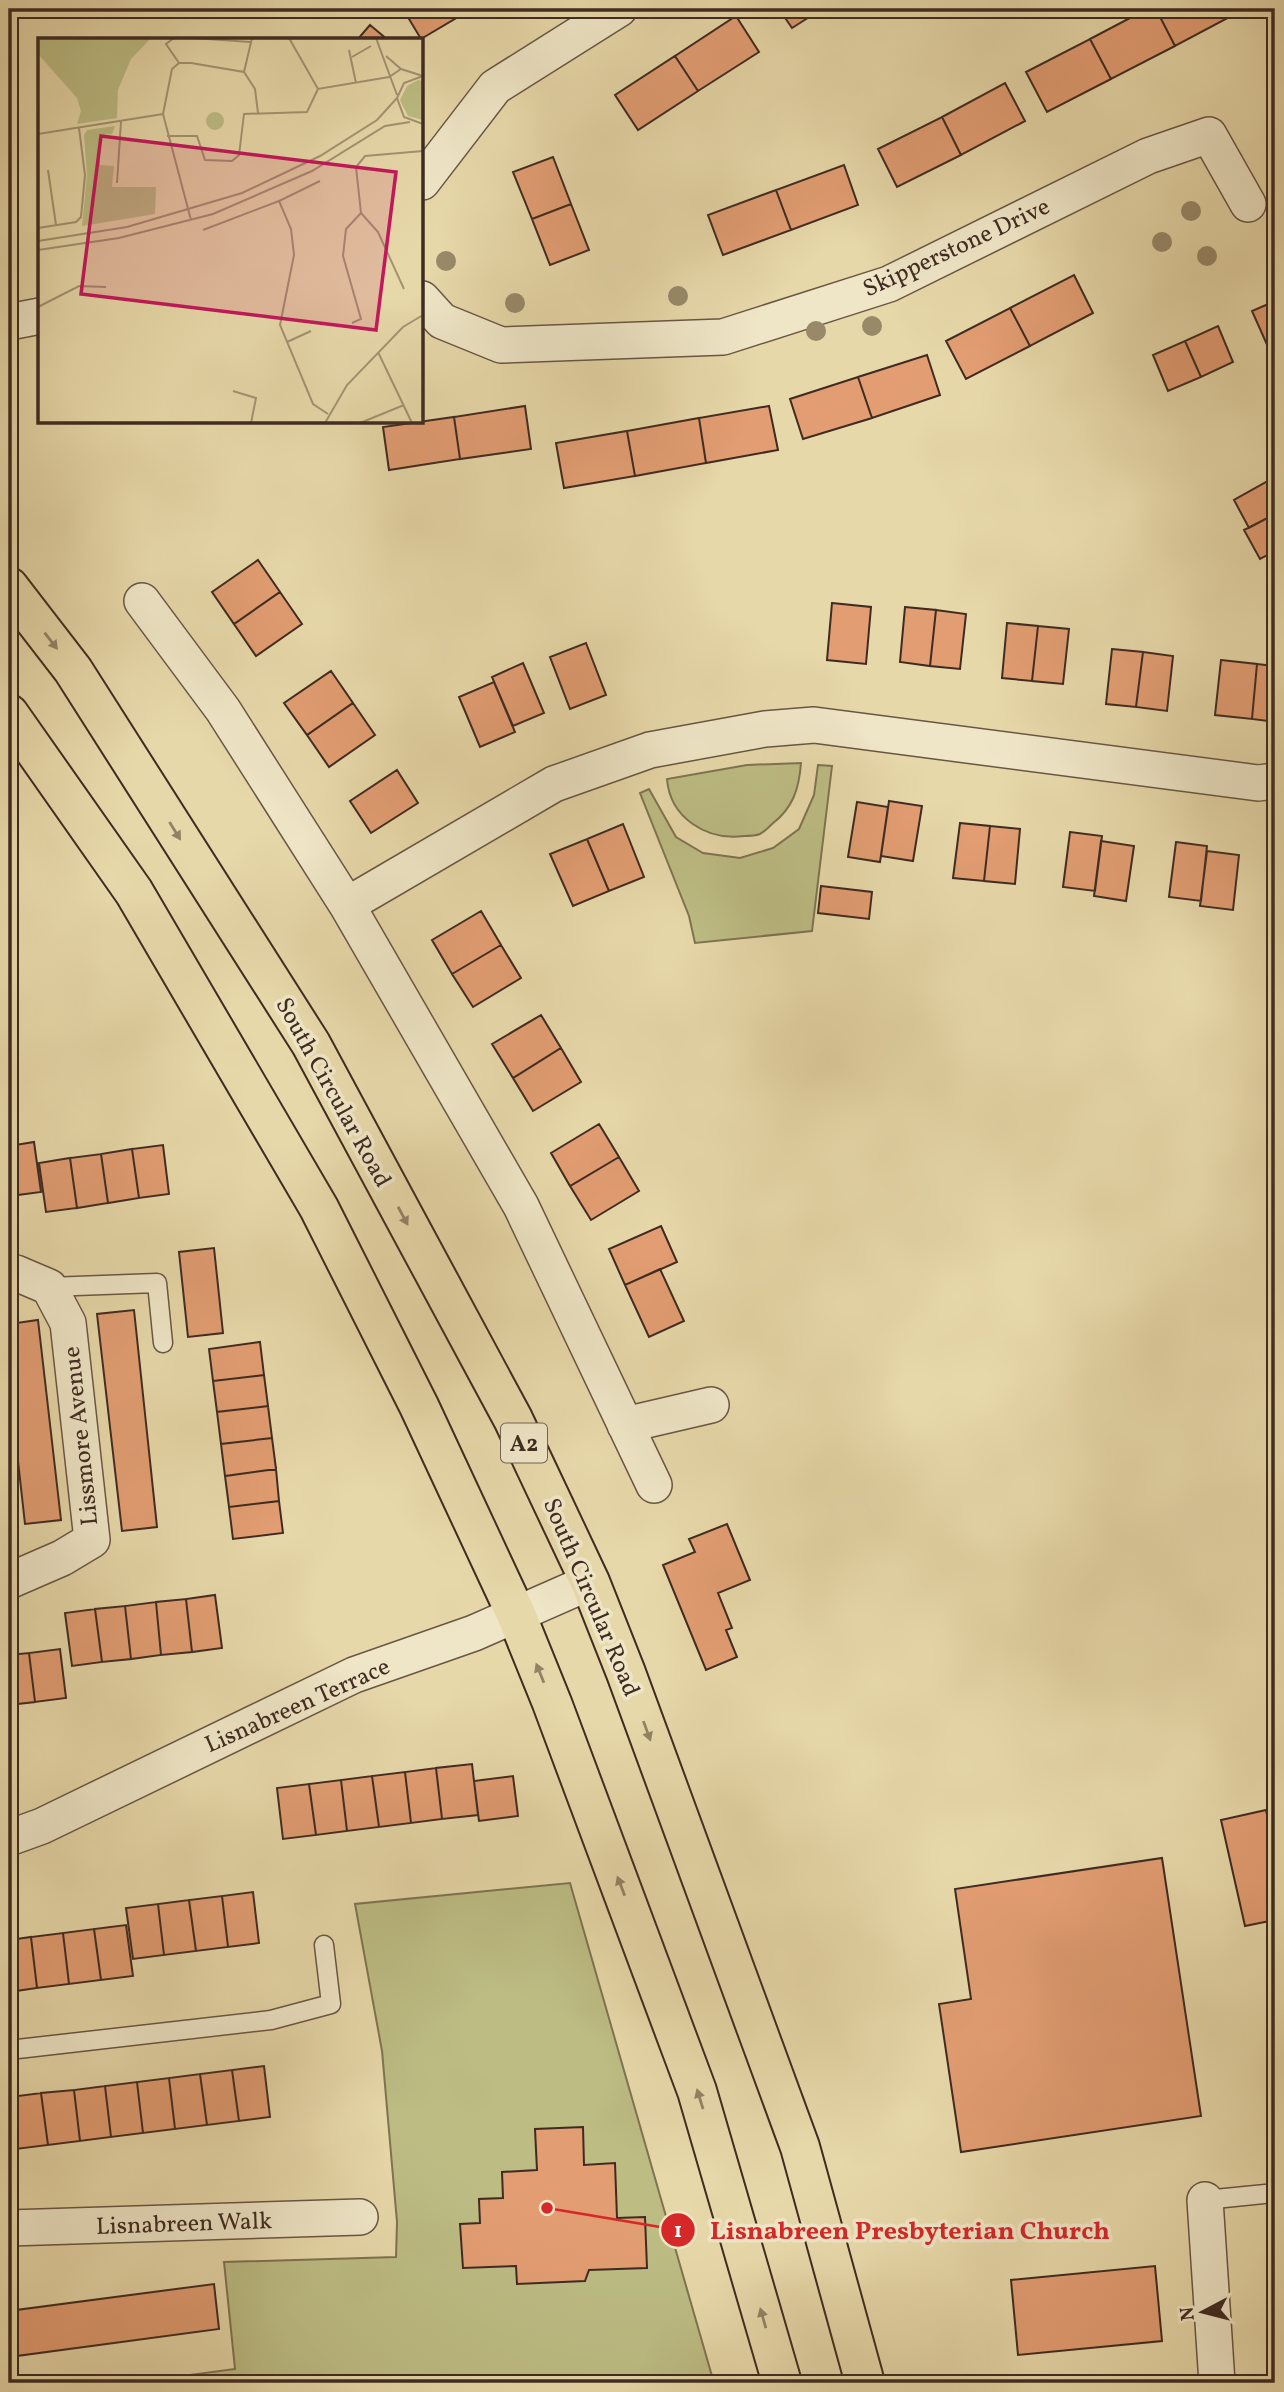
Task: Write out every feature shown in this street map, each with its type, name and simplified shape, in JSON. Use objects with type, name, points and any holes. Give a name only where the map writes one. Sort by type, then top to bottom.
[{"type":"highway","name":"South Circular Road","points":[[9,587],[73,670],[311,1044],[513,1419],[590,1582],[626,1673],[800,2147],[865,2383]]},
{"type":"highway","points":[[9,714],[134,892],[318,1208],[419,1406],[516,1614],[697,2091],[782,2383]]},
{"type":"street","points":[[424,179],[495,87],[619,9]]},
{"type":"street","name":"Skipperstone Drive","points":[[424,301],[442,321],[501,345],[723,337],[889,284],[1148,156],[1209,135],[1248,204]]},
{"type":"street","points":[[9,322],[38,316]]},
{"type":"street","points":[[142,601],[223,710],[347,905],[521,1206],[654,1485]]},
{"type":"street","points":[[347,905],[554,784],[650,750],[765,729],[814,725],[1258,783],[1275,781]]},
{"type":"street","points":[[9,1273],[16,1273],[49,1287]]},
{"type":"street","name":"Lissmore Avenue","points":[[9,1581],[62,1558],[92,1540],[68,1323],[49,1287]]},
{"type":"street","points":[[625,1424],[711,1405]]},
{"type":"street","name":"Lisnabreen Terrace","points":[[9,1838],[42,1826],[256,1720],[354,1675],[474,1633],[590,1582]]},
{"type":"street","points":[[1205,2200],[1217,2383]]},
{"type":"street","name":"Lisnabreen Walk","points":[[9,2228],[360,2217]]},
{"type":"lane","points":[[49,1287],[157,1283],[163,1343]]},
{"type":"lane","points":[[9,2050],[271,2020],[331,2004],[324,1945]]},
{"type":"lane","points":[[1205,2200],[1275,2193]]},
{"type":"green space","points":[[801,763],[799,781],[790,805],[779,818],[754,836],[717,835],[693,824],[675,805],[667,779],[747,765]]},
{"type":"green space","points":[[818,765],[832,766],[812,931],[695,943],[689,916],[640,793],[649,789],[676,837],[703,853],[740,858],[773,848],[799,829],[814,795]]},
{"type":"green space","points":[[570,1883],[714,2383],[130,2383],[235,2369],[224,2262],[396,2257],[397,2222],[382,2051],[355,1904]]},
{"type":"building","points":[[403,9],[467,9],[468,11],[420,38]]},
{"type":"building","points":[[779,9],[822,9],[792,28]]},
{"type":"building","points":[[1147,9],[1156,9],[1175,46],[1111,79],[1090,39]]},
{"type":"building","points":[[1156,9],[1238,9],[1239,12],[1175,46]]},
{"type":"building","points":[[736,16],[759,52],[698,91],[675,56]]},
{"type":"building","points":[[370,25],[386,38],[359,38]]},
{"type":"building","points":[[1090,39],[1111,79],[1047,112],[1026,72]]},
{"type":"building","points":[[675,56],[698,91],[638,130],[615,95]]},
{"type":"building","points":[[1005,83],[1025,121],[961,155],[942,117]]},
{"type":"building","points":[[942,117],[961,155],[897,187],[878,149]]},
{"type":"building","points":[[553,157],[571,204],[532,219],[513,172]]},
{"type":"building","points":[[844,165],[858,205],[791,230],[776,190]]},
{"type":"building","points":[[776,190],[791,230],[723,255],[708,215]]},
{"type":"building","points":[[571,204],[589,250],[550,265],[532,219]]},
{"type":"building","points":[[1074,275],[1093,313],[1030,346],[1010,308]]},
{"type":"building","points":[[1275,301],[1275,344],[1268,347],[1252,311]]},
{"type":"building","points":[[1010,308],[1030,346],[966,379],[946,341]]},
{"type":"building","points":[[1218,326],[1233,362],[1201,377],[1185,341]]},
{"type":"building","points":[[1185,341],[1201,377],[1168,391],[1153,355]]},
{"type":"building","points":[[927,355],[940,395],[872,418],[858,377]]},
{"type":"building","points":[[858,377],[872,418],[803,439],[790,399]]},
{"type":"building","points":[[525,406],[531,449],[460,459],[454,417]]},
{"type":"building","points":[[769,406],[778,450],[706,463],[699,418]]},
{"type":"building","points":[[454,417],[460,459],[389,470],[383,427],[424,424],[424,421]]},
{"type":"building","points":[[699,418],[706,463],[635,476],[627,431]]},
{"type":"building","points":[[627,431],[635,476],[564,488],[556,443]]},
{"type":"building","points":[[1275,477],[1275,514],[1249,528],[1234,500]]},
{"type":"building","points":[[1275,514],[1275,551],[1260,559],[1244,530]]},
{"type":"building","points":[[258,560],[280,592],[234,624],[212,592]]},
{"type":"building","points":[[280,592],[302,624],[256,656],[234,624]]},
{"type":"building","points":[[832,603],[871,607],[866,664],[827,660]]},
{"type":"building","points":[[905,607],[936,610],[930,666],[900,662]]},
{"type":"building","points":[[936,610],[966,614],[960,669],[930,666]]},
{"type":"building","points":[[1007,623],[1038,626],[1032,681],[1002,678]]},
{"type":"building","points":[[1038,626],[1069,629],[1063,684],[1032,681]]},
{"type":"building","points":[[586,643],[606,695],[570,709],[550,657]]},
{"type":"building","points":[[1112,649],[1143,652],[1136,707],[1106,704]]},
{"type":"building","points":[[1143,652],[1173,656],[1167,711],[1136,707]]},
{"type":"building","points":[[1221,660],[1257,664],[1252,719],[1215,715]]},
{"type":"building","points":[[523,663],[544,713],[513,726],[492,677]]},
{"type":"building","points":[[1257,664],[1275,666],[1275,722],[1252,719]]},
{"type":"building","points":[[331,671],[353,703],[307,735],[284,703]]},
{"type":"building","points":[[494,682],[515,732],[480,747],[459,697]]},
{"type":"building","points":[[353,703],[375,735],[329,767],[307,735]]},
{"type":"building","points":[[397,770],[418,803],[371,833],[350,801]]},
{"type":"building","points":[[889,801],[922,806],[913,861],[881,856]]},
{"type":"building","points":[[857,802],[888,807],[880,862],[848,857]]},
{"type":"building","points":[[960,823],[990,826],[984,881],[953,878]]},
{"type":"building","points":[[623,824],[644,877],[609,891],[587,839]]},
{"type":"building","points":[[990,826],[1020,829],[1015,884],[984,881]]},
{"type":"building","points":[[1070,832],[1102,836],[1095,891],[1063,887]]},
{"type":"building","points":[[587,839],[609,891],[573,906],[550,854]]},
{"type":"building","points":[[1101,841],[1134,846],[1126,901],[1094,896]]},
{"type":"building","points":[[1176,842],[1207,846],[1201,901],[1169,897]]},
{"type":"building","points":[[1207,851],[1239,855],[1233,910],[1200,906]]},
{"type":"building","points":[[821,886],[872,892],[869,919],[818,913]]},
{"type":"building","points":[[481,911],[501,945],[452,974],[432,940]]},
{"type":"building","points":[[501,945],[521,978],[473,1007],[452,974]]},
{"type":"building","points":[[541,1015],[561,1048],[513,1078],[492,1044]]},
{"type":"building","points":[[561,1048],[581,1082],[533,1111],[513,1078]]},
{"type":"building","points":[[599,1124],[619,1157],[570,1186],[551,1153]]},
{"type":"building","points":[[34,1142],[41,1192],[10,1196],[9,1146]]},
{"type":"building","points":[[163,1145],[169,1194],[139,1198],[132,1149]]},
{"type":"building","points":[[132,1149],[139,1198],[108,1203],[101,1154]]},
{"type":"building","points":[[101,1154],[108,1203],[77,1208],[70,1158]]},
{"type":"building","points":[[619,1157],[639,1191],[591,1220],[570,1186]]},
{"type":"building","points":[[70,1158],[77,1208],[46,1212],[39,1163]]},
{"type":"building","points":[[661,1226],[677,1262],[625,1285],[609,1249]]},
{"type":"building","points":[[214,1248],[223,1333],[188,1337],[179,1252]]},
{"type":"building","points":[[660,1269],[684,1321],[649,1337],[625,1285]]},
{"type":"building","points":[[134,1310],[157,1527],[122,1531],[97,1314]]},
{"type":"building","points":[[38,1320],[61,1520],[25,1524],[9,1380],[9,1324]]},
{"type":"building","points":[[260,1342],[264,1375],[213,1381],[209,1349]]},
{"type":"building","points":[[264,1375],[268,1406],[217,1412],[213,1381]]},
{"type":"building","points":[[268,1406],[272,1438],[221,1444],[217,1412]]},
{"type":"building","points":[[272,1438],[276,1469],[225,1476],[221,1444]]},
{"type":"building","points":[[276,1469],[279,1501],[229,1507],[225,1476]]},
{"type":"building","points":[[279,1501],[283,1533],[233,1539],[229,1507]]},
{"type":"building","points":[[727,1524],[750,1580],[718,1593],[732,1628],[726,1630],[737,1657],[706,1670],[663,1565],[695,1552],[689,1539]]},
{"type":"building","points":[[215,1595],[222,1648],[192,1652],[186,1599]]},
{"type":"building","points":[[186,1599],[192,1652],[161,1655],[156,1602]]},
{"type":"building","points":[[156,1602],[161,1655],[131,1659],[125,1606]]},
{"type":"building","points":[[125,1606],[131,1659],[102,1662],[95,1609]]},
{"type":"building","points":[[95,1609],[102,1662],[72,1666],[65,1613]]},
{"type":"building","points":[[60,1649],[66,1698],[35,1702],[29,1653]]},
{"type":"building","points":[[29,1653],[35,1702],[9,1705],[9,1655]]},
{"type":"building","points":[[472,1764],[478,1815],[442,1819],[436,1768]]},
{"type":"building","points":[[436,1768],[442,1819],[411,1823],[405,1772]]},
{"type":"building","points":[[405,1772],[411,1823],[379,1827],[372,1776]]},
{"type":"building","points":[[372,1776],[379,1827],[347,1831],[341,1780]]},
{"type":"building","points":[[513,1776],[518,1816],[479,1821],[474,1781]]},
{"type":"building","points":[[341,1780],[347,1831],[316,1835],[309,1784]]},
{"type":"building","points":[[309,1784],[316,1835],[283,1839],[277,1788]]},
{"type":"building","points":[[1266,1810],[1275,1852],[1275,1920],[1245,1926],[1221,1820]]},
{"type":"building","points":[[1162,1858],[1201,2116],[961,2152],[939,2004],[971,1999],[955,1889]]},
{"type":"building","points":[[253,1892],[259,1943],[228,1947],[222,1896]]},
{"type":"building","points":[[222,1896],[228,1947],[196,1951],[189,1900]]},
{"type":"building","points":[[189,1900],[196,1951],[164,1955],[158,1904]]},
{"type":"building","points":[[158,1904],[164,1955],[133,1959],[126,1908]]},
{"type":"building","points":[[126,1925],[133,1976],[101,1980],[94,1929]]},
{"type":"building","points":[[94,1929],[101,1980],[69,1984],[63,1933]]},
{"type":"building","points":[[63,1933],[69,1984],[37,1988],[31,1937]]},
{"type":"building","points":[[31,1937],[37,1988],[9,1992],[9,1940]]},
{"type":"building","points":[[264,2066],[270,2117],[239,2121],[232,2070]]},
{"type":"building","points":[[232,2070],[239,2121],[207,2125],[200,2074]]},
{"type":"building","points":[[200,2074],[207,2125],[175,2129],[169,2078]]},
{"type":"building","points":[[169,2078],[175,2129],[143,2133],[137,2082]]},
{"type":"building","points":[[137,2082],[143,2133],[111,2137],[105,2086]]},
{"type":"building","points":[[105,2086],[111,2137],[80,2141],[74,2090]]},
{"type":"building","points":[[74,2090],[80,2141],[48,2145],[41,2093]]},
{"type":"building","points":[[41,2093],[48,2145],[16,2149],[10,2097]]},
{"type":"building","points":[[9,2097],[16,2149],[9,2150]]},
{"type":"building","points":[[583,2127],[584,2165],[615,2163],[617,2218],[645,2217],[647,2268],[589,2270],[585,2281],[517,2284],[516,2266],[463,2268],[460,2224],[480,2223],[479,2199],[503,2198],[502,2172],[537,2170],[535,2129]]},
{"type":"building","points":[[1155,2266],[1162,2341],[1018,2355],[1011,2280]]},
{"type":"building","points":[[214,2284],[219,2329],[9,2357],[9,2311]]},
{"type":"place","name":"Lisnabreen Presbyterian Church","points":[[547,2208]]}]
